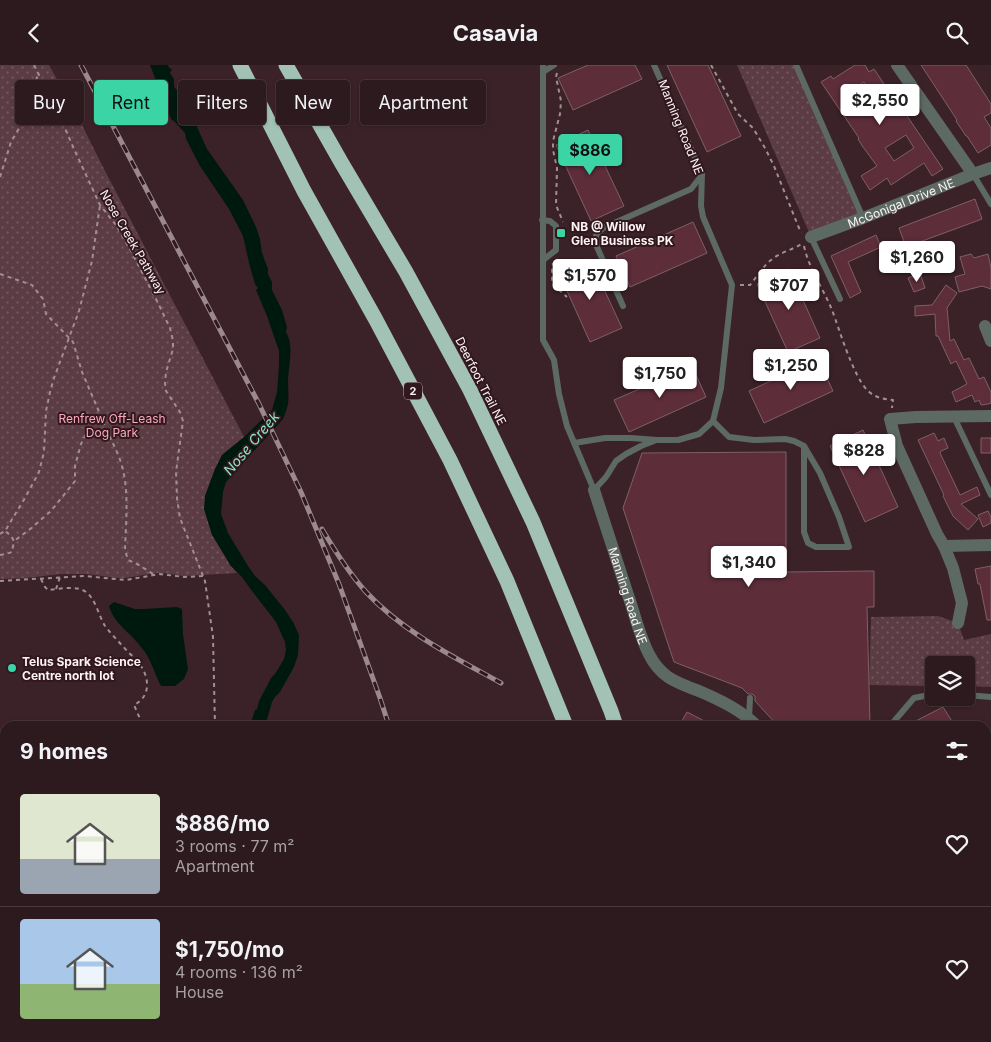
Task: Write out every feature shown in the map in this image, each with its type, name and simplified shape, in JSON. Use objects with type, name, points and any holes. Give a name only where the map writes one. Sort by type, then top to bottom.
[{"type":"highway","name":"2","points":[[240,65],[304,191],[376,320],[450,460],[507,581],[564,721]]},
{"type":"highway","name":"Deerfoot Trail NE","points":[[286,65],[406,272],[470,390],[533,522],[614,721]]},
{"type":"street","points":[[897,65],[973,174]]},
{"type":"street","name":"McGonigal Drive NE","points":[[807,240],[973,174],[991,169]]},
{"type":"street","points":[[985,326],[991,341]]},
{"type":"street","points":[[958,623],[962,603],[953,568],[897,446],[890,419],[991,416]]},
{"type":"street","name":"Manning Road NE","points":[[594,490],[639,627],[654,663],[661,671],[676,681],[713,697],[737,710],[752,721]]},
{"type":"street","points":[[944,546],[991,545]]},
{"type":"lane","name":"Manning Road NE","points":[[654,65],[702,174],[701,206],[703,217],[732,285],[721,388],[713,421]]},
{"type":"lane","points":[[796,65],[863,218]]},
{"type":"lane","points":[[556,68],[542,68],[543,340],[554,360],[567,427],[594,490],[606,477],[616,461],[641,446],[657,441]]},
{"type":"lane","points":[[623,306],[597,247],[596,235],[603,228],[691,189],[702,174]]},
{"type":"lane","points":[[973,174],[991,204]]},
{"type":"lane","points":[[542,220],[550,221],[556,226],[556,250],[543,260]]},
{"type":"lane","points":[[807,240],[840,299]]},
{"type":"lane","points":[[954,417],[988,481],[991,495]]},
{"type":"lane","points":[[574,443],[605,438],[657,441],[678,440],[699,434],[713,421],[729,437],[794,441],[804,446],[820,473],[849,547],[816,547],[808,543],[804,532],[804,446]]},
{"type":"lane","points":[[894,721],[914,698],[925,696]]},
{"type":"lane","points":[[975,696],[991,697]]},
{"type":"lane","points":[[750,698],[753,721]]},
{"type":"path","name":"Nose Creek Pathway","points":[[34,65],[100,205],[116,225],[131,251],[170,328],[173,349],[166,371],[166,391],[180,412],[183,421],[176,472],[177,498],[180,518],[205,581],[213,637],[215,721]]},
{"type":"path","points":[[711,65],[738,115],[753,128],[765,149],[798,223],[802,237],[807,240]]},
{"type":"path","points":[[556,68],[561,101],[554,141],[557,168],[556,205],[563,220],[563,228]]},
{"type":"path","points":[[0,177],[11,142],[28,113],[38,73]]},
{"type":"path","points":[[0,534],[5,531],[25,498],[38,472],[44,453],[46,411],[50,392],[79,311],[92,261],[100,205]]},
{"type":"path","points":[[732,285],[750,285],[768,261],[807,240]]},
{"type":"path","points":[[807,240],[806,254],[813,273],[831,308],[860,379],[868,391],[878,398],[893,400],[890,419]]},
{"type":"path","points":[[557,259],[552,265],[552,284],[568,297]]},
{"type":"path","points":[[0,274],[32,285],[43,299],[46,314],[73,342],[82,372],[119,458],[125,482],[125,550],[128,560],[151,572],[153,575]]},
{"type":"path","points":[[14,541],[51,511],[74,481],[74,466],[81,444],[91,425],[100,414]]},
{"type":"path","points":[[0,555],[12,552],[14,541],[5,531]]},
{"type":"path","points":[[0,581],[84,576],[126,580],[160,574],[184,577],[203,576]]},
{"type":"path","points":[[56,589],[60,577]]},
{"type":"path","points":[[41,579],[44,587],[48,590],[78,589],[87,593],[113,637],[140,664],[147,681],[147,691],[144,699],[134,705],[141,721]]},
{"type":"green space","name":"Renfrew Off-Leash Dog Park","points":[[0,65],[49,65],[57,80],[15,80],[15,125],[82,125],[244,437],[222,455],[205,496],[230,565],[237,573],[183,576],[156,573],[125,578],[88,574],[61,574],[0,579]]},
{"type":"green space","points":[[737,65],[796,65],[863,218],[811,237]]},
{"type":"green space","points":[[938,616],[958,623],[964,640],[991,634],[991,687],[975,686],[975,656],[925,656],[925,686],[869,685],[871,617]]},
{"type":"water","name":"Nose Creek","points":[[150,65],[168,65],[172,69],[170,73],[174,79],[174,87],[178,91],[178,125],[196,125],[207,149],[243,200],[260,239],[262,253],[272,282],[272,290],[282,310],[290,343],[288,401],[283,419],[226,482],[221,514],[228,533],[248,566],[285,610],[299,635],[298,655],[294,667],[272,702],[266,721],[252,721],[271,678],[284,659],[285,642],[276,622],[242,577],[230,565],[212,535],[204,509],[205,496],[222,455],[272,410],[277,392],[279,351],[256,290],[258,288],[250,267],[243,236],[229,209],[200,166],[186,139],[185,133],[171,119],[168,111],[168,80],[156,80]]},
{"type":"water","points":[[114,602],[135,609],[177,607],[182,609],[188,669],[184,679],[175,686],[161,686],[144,651],[118,623],[111,612],[109,606]]},
{"type":"building","points":[[588,65],[635,65],[642,79],[573,110],[558,78]]},
{"type":"building","points":[[667,65],[708,65],[741,136],[707,152]]},
{"type":"building","points":[[855,65],[865,65],[869,72],[874,69],[943,169],[932,176],[924,163],[891,185],[887,178],[870,190],[861,176],[877,166],[821,82],[831,76],[833,79]],"holes":[[[864,82],[873,96],[853,109],[844,95]],[[906,135],[914,148],[894,161],[885,148]]]},
{"type":"building","points":[[921,65],[966,65],[991,104],[991,113],[984,117],[991,128],[991,145],[978,153]]},
{"type":"building","points":[[588,130],[624,206],[591,221],[556,145]]},
{"type":"building","points":[[975,199],[982,219],[906,247],[899,228]]},
{"type":"building","points":[[693,222],[707,253],[630,287],[616,256]]},
{"type":"building","points":[[876,235],[881,247],[848,262],[861,292],[850,298],[831,256]]},
{"type":"building","points":[[971,254],[974,258],[988,254],[991,268],[991,289],[982,286],[959,292],[955,277],[965,274],[960,257]]},
{"type":"building","points":[[590,259],[622,328],[590,342],[559,273]]},
{"type":"building","points":[[789,269],[820,338],[788,352],[757,284]]},
{"type":"building","points":[[920,273],[925,288],[914,292],[908,278]]},
{"type":"building","points":[[946,285],[957,293],[947,308],[950,341],[954,339],[964,360],[969,358],[979,379],[984,377],[991,392],[991,403],[981,405],[979,400],[975,402],[972,395],[956,402],[952,392],[967,384],[956,361],[951,364],[938,336],[936,336],[935,314],[915,316],[915,306],[932,305]]},
{"type":"building","points":[[818,359],[833,391],[764,423],[749,391]]},
{"type":"building","points":[[692,366],[706,397],[629,432],[614,400]]},
{"type":"building","points":[[863,430],[898,507],[865,522],[830,446]]},
{"type":"building","points":[[934,433],[938,441],[944,438],[948,448],[940,453],[960,495],[977,487],[980,495],[961,504],[978,519],[968,530],[953,516],[918,440]]},
{"type":"building","points":[[981,438],[991,438],[991,453],[981,453]]},
{"type":"building","points":[[786,452],[786,572],[874,571],[874,607],[867,607],[870,721],[773,721],[755,701],[755,696],[748,694],[742,688],[674,662],[623,508],[642,453]]},
{"type":"building","points":[[988,511],[991,523],[983,527],[978,515]]},
{"type":"building","points":[[991,566],[991,620],[987,620],[975,569]]},
{"type":"building","points":[[943,707],[952,721],[916,721]]},
{"type":"building","points":[[687,712],[704,721],[682,721]]},
{"type":"railway","points":[[81,65],[259,404],[301,492],[339,584],[387,721]]},
{"type":"railway","points":[[322,529],[354,577],[380,606],[430,643],[501,683]]},
{"type":"place","name":"NB @ Willow Glen Business PK","points":[[561,233]]},
{"type":"place","name":"Telus Spark Science Centre north lot","points":[[12,668]]}]
